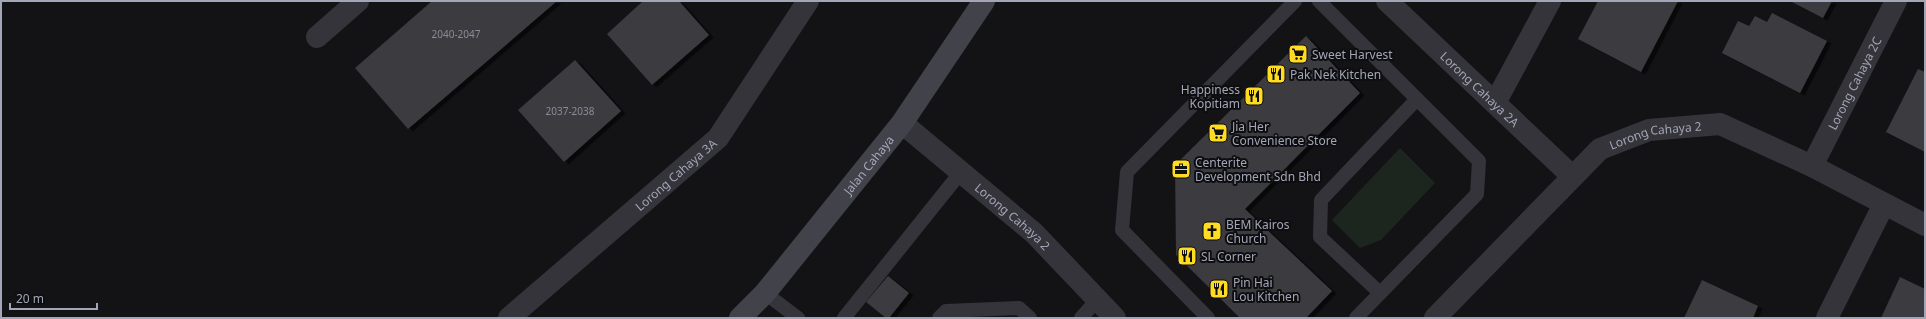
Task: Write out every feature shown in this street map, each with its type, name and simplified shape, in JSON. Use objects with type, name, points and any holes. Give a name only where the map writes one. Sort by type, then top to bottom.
[{"type":"street","points":[[317,37],[358,1]]},
{"type":"street","name":"Jalan Cahaya","points":[[740,318],[765,293],[902,123],[984,1]]},
{"type":"street","name":"Lorong Cahaya 2A","points":[[1388,1],[1572,176]]},
{"type":"street","points":[[1495,103],[1550,1]]},
{"type":"street","name":"Lorong Cahaya 2C","points":[[1812,166],[1896,1]]},
{"type":"street","name":"Lorong Cahaya 3A","points":[[509,318],[718,138],[804,2]]},
{"type":"street","name":"Lorong Cahaya 2","points":[[902,123],[1034,234],[1115,318]]},
{"type":"street","name":"Lorong Cahaya 2","points":[[1435,318],[1600,149],[1649,130],[1720,124],[1812,166],[1925,225]]},
{"type":"street","points":[[1827,318],[1884,204]]},
{"type":"lane","points":[[1208,318],[1122,230],[1127,172],[1295,1]]},
{"type":"lane","points":[[1318,1],[1479,161],[1477,194],[1356,318]]},
{"type":"lane","points":[[1380,293],[1320,236],[1322,200],[1417,99]]},
{"type":"lane","points":[[844,318],[961,172]]},
{"type":"lane","points":[[765,293],[798,318]]},
{"type":"lane","points":[[1081,318],[1097,300]]},
{"type":"lane","points":[[939,318],[946,311],[1019,308],[1030,318]]},
{"type":"shaded area","points":[[1400,148],[1435,183],[1381,240],[1360,248],[1332,220]]},
{"type":"building","points":[[432,1],[557,1],[408,129],[355,68]]},
{"type":"building","points":[[643,1],[679,1],[709,35],[652,85],[607,34]]},
{"type":"building","points":[[1598,1],[1678,1],[1641,72],[1578,39]]},
{"type":"building","points":[[1790,1],[1832,1],[1823,18]]},
{"type":"building","points":[[1772,13],[1827,41],[1800,93],[1722,53],[1738,21],[1749,26],[1755,16],[1767,22]]},
{"type":"building","points":[[1306,36],[1360,93],[1245,209],[1332,291],[1306,318],[1240,318],[1176,255],[1175,165]]},
{"type":"building","points":[[575,60],[621,111],[564,162],[518,110]]},
{"type":"building","points":[[1918,69],[1925,72],[1925,152],[1886,132]]},
{"type":"building","points":[[888,276],[909,293],[889,318],[886,318],[866,302]]},
{"type":"building","points":[[1900,277],[1925,289],[1925,318],[1881,318]]},
{"type":"building","points":[[1702,280],[1758,306],[1753,318],[1684,318]]},
{"type":"place","name":"Sweet Harvest","points":[[1298,54]]},
{"type":"place","name":"Pak Nek Kitchen","points":[[1276,74]]},
{"type":"place","name":"Happiness Kopitiam","points":[[1254,96]]},
{"type":"place","name":"Jia Her Convenience Store","points":[[1218,133]]},
{"type":"place","name":"Centerite Development Sdn Bhd","points":[[1181,169]]},
{"type":"place","name":"BEM Kairos Church","points":[[1212,231]]},
{"type":"place","name":"SL Corner","points":[[1187,256]]},
{"type":"place","name":"Pin Hai Lou Kitchen","points":[[1219,289]]}]
